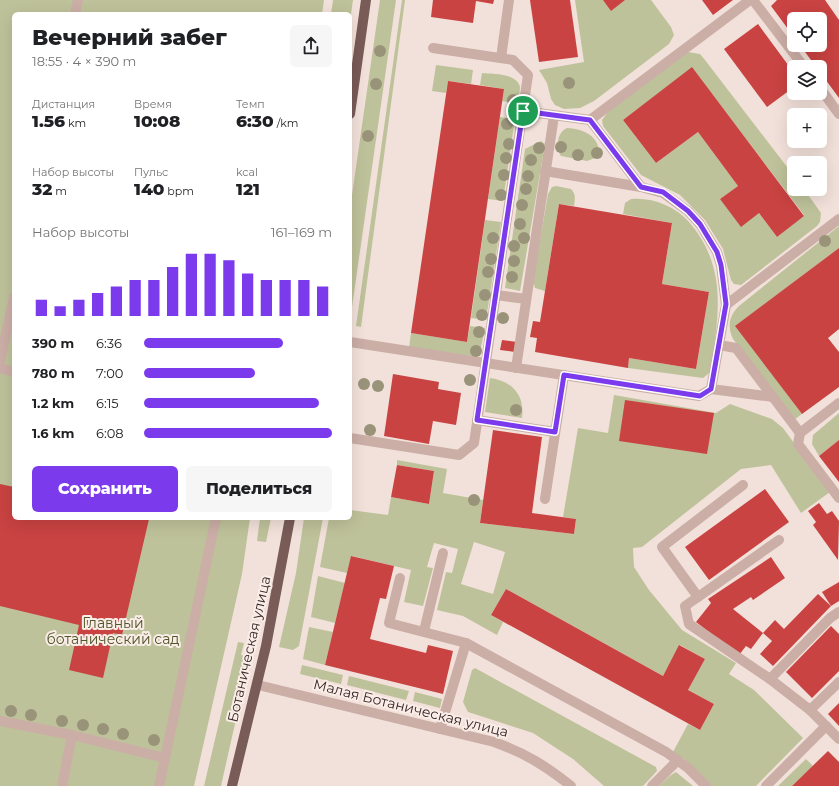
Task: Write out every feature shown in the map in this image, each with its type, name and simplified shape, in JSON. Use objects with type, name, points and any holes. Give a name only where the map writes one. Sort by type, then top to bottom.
[{"type":"main road","points":[[352,100],[366,0]]},
{"type":"main road","name":"Ботаническая улица","points":[[232,786],[258,684],[290,520]]},
{"type":"street","points":[[75,12],[78,0]]},
{"type":"street","points":[[501,58],[509,0]]},
{"type":"street","points":[[523,111],[590,120],[750,0]]},
{"type":"street","points":[[753,0],[799,60]]},
{"type":"street","points":[[352,438],[459,455],[474,443],[528,75],[513,60],[433,48]]},
{"type":"street","points":[[827,98],[839,114]]},
{"type":"street","points":[[516,368],[554,116]]},
{"type":"street","points":[[590,120],[641,187]]},
{"type":"street","points":[[545,171],[663,192],[688,211],[700,224],[717,252],[721,265],[726,304],[711,389]]},
{"type":"street","points":[[726,304],[839,219]]},
{"type":"street","points":[[496,295],[526,299]]},
{"type":"street","points":[[0,361],[12,306]]},
{"type":"street","points":[[352,342],[700,396],[711,389],[773,397]]},
{"type":"street","points":[[719,345],[736,348],[800,433]]},
{"type":"street","points":[[0,368],[12,371]]},
{"type":"street","points":[[545,499],[564,375]]},
{"type":"street","points":[[839,403],[800,433],[798,444],[839,498]]},
{"type":"street","points":[[477,420],[555,432]]},
{"type":"street","points":[[698,596],[662,546],[743,485]]},
{"type":"street","points":[[159,786],[216,520]]},
{"type":"street","points":[[779,540],[685,606],[689,624],[770,679],[810,710],[839,740]]},
{"type":"street","points":[[424,631],[443,553]]},
{"type":"street","points":[[400,578],[389,623],[466,643],[678,760],[706,786]]},
{"type":"street","points":[[770,679],[830,618],[839,612]]},
{"type":"street","points":[[440,728],[466,643]]},
{"type":"street","points":[[810,710],[839,682]]},
{"type":"street","name":"Малая Ботаническая улица","points":[[258,684],[494,742],[522,753],[547,767],[572,786]]},
{"type":"street","points":[[0,721],[72,735],[165,758]]},
{"type":"street","points":[[766,786],[826,726]]},
{"type":"street","points":[[62,786],[72,735]]},
{"type":"street","points":[[652,786],[678,760]]},
{"type":"green space","name":"Главный ботанический сад","points":[[0,0],[324,0],[322,12],[12,12],[12,520],[250,520],[242,574],[194,786],[0,786]]},
{"type":"green space","points":[[333,0],[353,0],[351,12],[331,12]]},
{"type":"green space","points":[[380,0],[396,0],[352,307],[352,195]]},
{"type":"green space","points":[[402,0],[405,0],[361,327],[356,326]]},
{"type":"green space","points":[[575,0],[651,0],[671,27],[674,35],[669,44],[594,101],[580,108],[564,109],[555,105],[551,99],[547,83],[539,70],[584,62]]},
{"type":"green space","points":[[688,52],[700,54],[787,167],[787,193],[692,68],[623,120],[656,163],[698,132],[738,186],[720,199],[759,213],[777,237],[804,215],[790,196],[809,196],[821,213],[820,222],[817,226],[741,285],[734,284],[731,280],[723,249],[705,220],[680,195],[641,175],[603,126],[602,120],[608,112]]},
{"type":"green space","points":[[436,65],[473,70],[471,84],[448,81],[446,93],[432,91]]},
{"type":"green space","points":[[482,73],[504,75],[518,82],[520,87],[518,104],[502,101],[504,89],[480,85]]},
{"type":"green space","points":[[500,117],[515,119],[503,201],[488,199]]},
{"type":"green space","points":[[567,128],[583,131],[592,136],[599,150],[595,158],[587,161],[561,156],[558,149],[558,140],[561,133]]},
{"type":"green space","points":[[541,141],[545,144],[520,291],[505,288],[525,149]]},
{"type":"green space","points":[[556,186],[571,189],[573,191],[575,201],[574,206],[559,204],[545,291],[535,288],[533,281],[548,194],[552,187]]},
{"type":"green space","points":[[631,199],[655,201],[677,211],[689,222],[701,239],[710,257],[718,293],[718,312],[710,371],[703,378],[628,368],[629,358],[696,369],[709,292],[662,284],[672,223],[623,214],[625,203]]},
{"type":"green space","points":[[485,220],[501,222],[486,320],[471,318]]},
{"type":"green space","points":[[839,226],[839,248],[736,326],[802,414],[794,420],[733,339],[730,330],[730,321],[731,317],[739,306]]},
{"type":"green space","points":[[470,326],[485,328],[480,352],[472,356],[409,348],[411,333],[467,342]]},
{"type":"green space","points":[[490,378],[505,382],[515,390],[521,402],[522,418],[485,412]]},
{"type":"green space","points":[[614,395],[716,413],[730,404],[772,419],[783,428],[830,492],[801,513],[771,465],[741,469],[642,547],[633,548],[634,567],[649,590],[682,630],[736,663],[729,674],[754,690],[803,738],[756,786],[711,786],[684,759],[673,752],[688,724],[700,730],[714,704],[688,690],[705,659],[680,645],[663,676],[506,589],[491,615],[503,622],[497,635],[463,616],[437,610],[446,572],[452,573],[458,549],[434,543],[427,567],[433,568],[423,606],[404,602],[411,570],[352,556],[347,573],[320,567],[329,520],[352,520],[352,510],[388,515],[391,497],[429,504],[434,471],[397,465],[397,460],[447,469],[443,493],[483,500],[480,523],[574,534],[576,519],[563,517],[578,428],[608,433]],"holes":[[[474,542],[505,552],[493,594],[461,584]]]},
{"type":"green space","points":[[839,413],[839,440],[819,456],[812,444],[813,435]]},
{"type":"green space","points":[[260,520],[271,520],[266,542],[257,541]]},
{"type":"green space","points":[[304,520],[323,520],[299,646],[293,650],[279,647],[296,573]]},
{"type":"green space","points":[[318,576],[345,583],[335,623],[311,617]]},
{"type":"green space","points":[[309,627],[333,632],[325,665],[303,659]]},
{"type":"green space","points":[[238,642],[244,643],[241,655],[250,657],[221,786],[204,786]]},
{"type":"green space","points":[[302,665],[343,675],[341,684],[300,674]]},
{"type":"green space","points":[[475,668],[656,767],[657,771],[643,786],[604,786],[573,759],[533,733],[468,712],[463,702],[472,670]]},
{"type":"green space","points":[[349,676],[409,691],[406,700],[347,685]]},
{"type":"green space","points":[[415,692],[442,699],[440,708],[413,701]]},
{"type":"green space","points":[[806,759],[813,766],[792,786],[778,786]]},
{"type":"green space","points":[[676,772],[693,786],[659,786],[671,775]]},
{"type":"building","points":[[433,0],[494,0],[493,4],[476,1],[473,23],[431,17]]},
{"type":"building","points":[[530,0],[570,0],[578,57],[539,62]]},
{"type":"building","points":[[603,0],[625,0],[611,11]]},
{"type":"building","points":[[702,0],[733,0],[713,15]]},
{"type":"building","points":[[777,0],[825,0],[839,20],[839,98],[827,82],[827,60],[811,60],[805,52],[827,52],[827,12],[787,12],[787,28],[771,6]]},
{"type":"building","points":[[758,24],[787,63],[787,92],[767,107],[724,49]]},
{"type":"building","points":[[692,67],[787,193],[787,196],[789,196],[804,216],[777,237],[759,213],[741,227],[720,199],[738,186],[698,132],[656,163],[623,120]]},
{"type":"building","points":[[448,81],[504,89],[467,342],[411,333]]},
{"type":"building","points":[[559,204],[672,223],[662,284],[709,292],[696,369],[629,358],[628,368],[535,352],[537,338],[530,337],[533,321],[540,322]]},
{"type":"building","points":[[839,248],[839,329],[828,338],[839,352],[839,387],[802,414],[735,326]]},
{"type":"building","points":[[502,340],[517,342],[515,352],[500,350]]},
{"type":"building","points":[[393,374],[439,382],[438,389],[461,393],[456,425],[433,421],[429,444],[384,436]]},
{"type":"building","points":[[625,400],[714,413],[707,454],[619,441]]},
{"type":"building","points":[[493,430],[542,437],[532,513],[576,519],[574,534],[480,523]]},
{"type":"building","points":[[839,440],[839,482],[819,456]]},
{"type":"building","points":[[397,465],[434,471],[429,504],[391,497]]},
{"type":"building","points":[[0,484],[12,487],[12,520],[149,520],[122,635],[113,633],[103,678],[69,670],[79,625],[0,606]]},
{"type":"building","points":[[765,489],[789,522],[709,580],[685,547]]},
{"type":"building","points":[[819,503],[827,514],[832,511],[839,521],[838,560],[813,525],[816,522],[808,511]]},
{"type":"building","points":[[351,556],[394,566],[386,599],[380,598],[370,639],[426,653],[428,645],[453,651],[443,694],[325,665]]},
{"type":"building","points":[[771,557],[785,578],[753,600],[751,597],[733,609],[763,633],[751,649],[746,646],[739,655],[696,622],[711,603],[708,599]]},
{"type":"building","points":[[839,582],[839,601],[831,606],[822,592]]},
{"type":"building","points":[[506,589],[663,676],[679,645],[705,659],[688,690],[714,704],[700,730],[491,615]]},
{"type":"building","points":[[818,594],[831,606],[773,666],[760,654],[772,641],[763,633],[775,620],[784,629]]},
{"type":"building","points":[[831,626],[839,634],[839,671],[812,698],[786,672]]},
{"type":"building","points":[[839,703],[839,726],[828,714]]},
{"type":"building","points":[[828,751],[839,762],[839,786],[792,786]]},
{"type":"route","points":[[523,111],[590,120],[641,187],[663,192],[688,211],[700,224],[717,252],[721,265],[726,304],[711,389],[700,396],[564,375],[555,432],[477,420],[523,111]]}]
